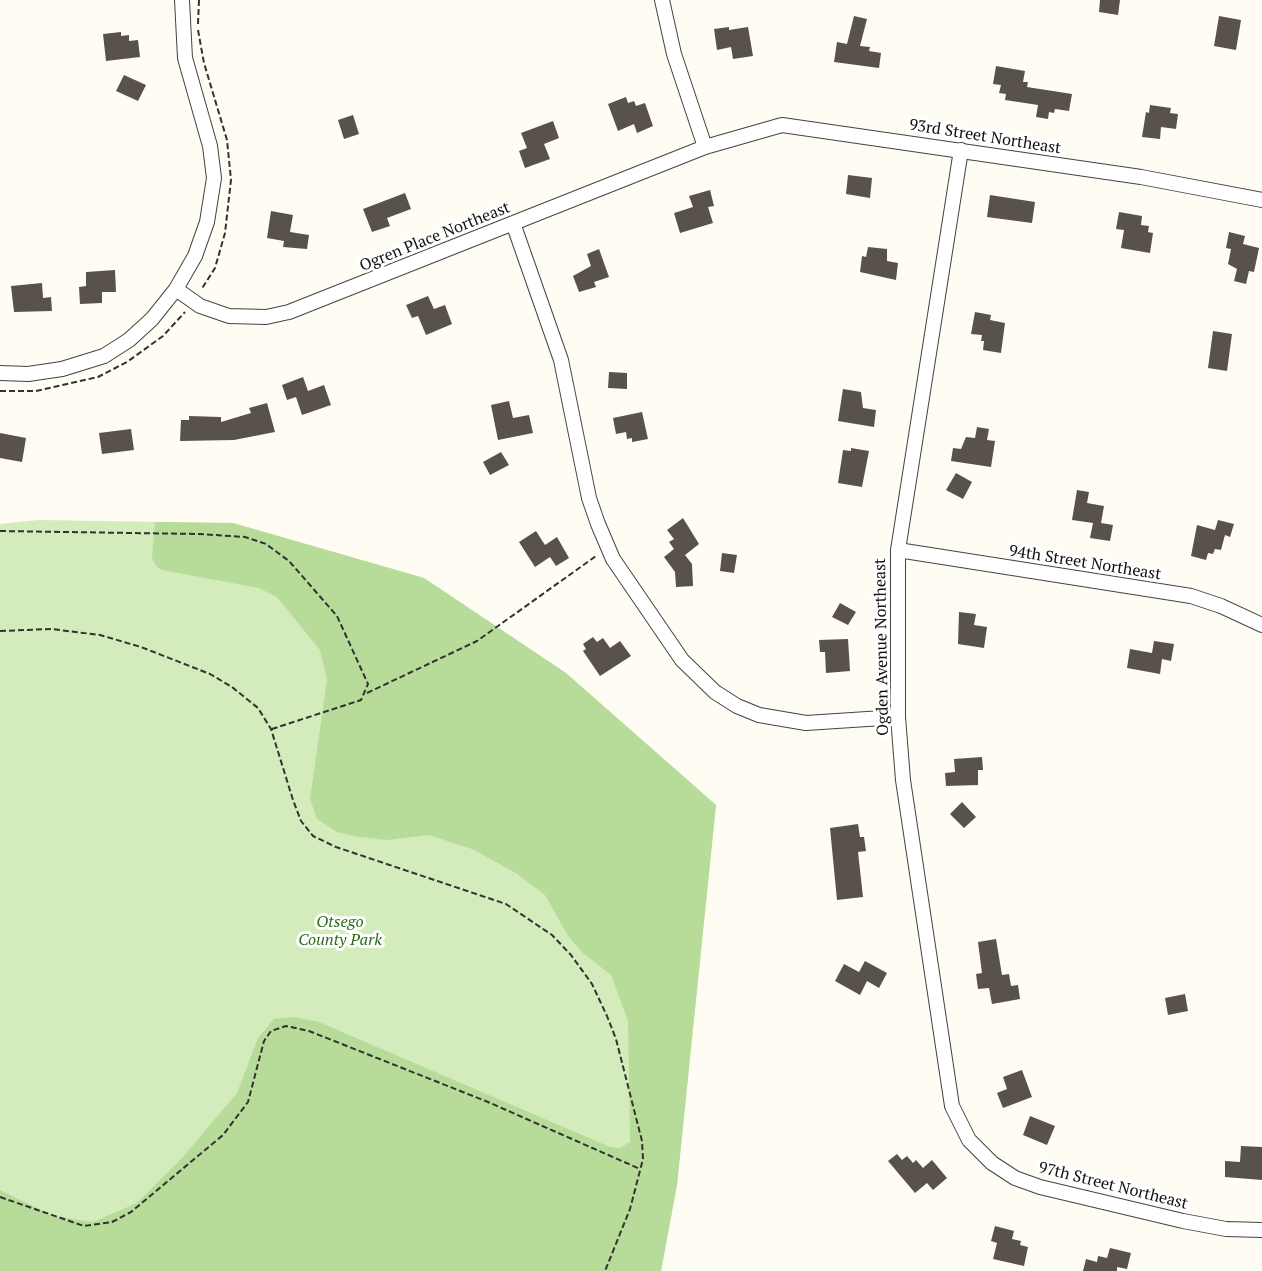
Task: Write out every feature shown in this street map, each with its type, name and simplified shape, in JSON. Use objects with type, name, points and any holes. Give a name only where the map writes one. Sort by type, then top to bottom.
[{"type":"street","points":[[0,373],[27,374],[62,369],[104,356],[129,340],[152,319],[176,289],[203,238],[214,178],[210,146],[185,58],[182,0]]},
{"type":"street","points":[[662,0],[674,54],[705,147]]},
{"type":"street","name":"93rd Street Northeast","points":[[705,147],[782,125],[1177,183],[1262,200]]},
{"type":"street","name":"Ogren Place Northeast","points":[[176,289],[213,312],[230,316],[266,317],[289,312],[705,147]]},
{"type":"street","name":"Ogden Avenue Northeast","points":[[961,150],[898,549],[898,717],[909,826],[952,1106],[969,1140]]},
{"type":"street","points":[[513,223],[561,360],[589,498],[608,548],[613,559],[682,660],[715,692],[737,706],[785,722],[806,723],[898,717]]},
{"type":"street","name":"94th Street Northeast","points":[[898,549],[1191,596],[1221,606],[1262,625]]},
{"type":"street","name":"97th Street Northeast","points":[[969,1140],[993,1163],[1015,1178],[1040,1187],[1183,1221],[1226,1228],[1262,1230]]},
{"type":"path","points":[[0,531],[199,534],[245,537],[266,544],[289,561],[337,616],[368,684],[361,700],[271,729]]},
{"type":"path","points":[[366,693],[477,641],[608,548]]},
{"type":"path","points":[[0,631],[51,629],[100,635],[141,647],[210,674],[232,687],[258,708],[271,729],[301,821],[313,836],[336,847],[506,904],[552,935],[571,955],[592,984],[616,1039],[642,1141],[643,1159],[630,1209],[605,1271]]},
{"type":"path","points":[[0,1197],[84,1226],[111,1222],[131,1212],[223,1135],[248,1102],[264,1041],[271,1031],[286,1026],[309,1031],[488,1102],[640,1169]]},
{"type":"green space","name":"Otsego County Park","points":[[38,520],[233,523],[424,578],[566,673],[716,805],[677,1185],[661,1271],[0,1271],[0,524]]},
{"type":"green space","points":[[155,522],[233,523],[424,578],[566,673],[716,805],[677,1185],[661,1271],[0,1271],[0,1190],[53,1216],[93,1222],[137,1203],[182,1158],[237,1093],[258,1038],[274,1019],[294,1017],[319,1022],[610,1147],[620,1148],[630,1142],[628,1021],[611,975],[583,953],[568,936],[545,895],[516,873],[472,849],[429,835],[387,840],[359,837],[337,832],[317,819],[310,799],[327,680],[320,650],[277,597],[259,588],[162,570],[156,566],[152,558]]},
{"type":"building","points":[[1100,0],[1120,0],[1118,15],[1099,12]]},
{"type":"building","points":[[854,16],[867,19],[860,46],[870,47],[869,51],[881,53],[879,68],[834,62],[837,42],[847,44]]},
{"type":"building","points":[[1219,16],[1241,20],[1236,50],[1214,46]]},
{"type":"building","points":[[729,27],[729,30],[748,27],[753,56],[733,59],[731,47],[717,50],[714,29]]},
{"type":"building","points":[[121,32],[121,36],[129,35],[129,41],[138,40],[140,57],[106,61],[103,34]]},
{"type":"building","points":[[996,66],[1025,71],[1023,82],[1028,82],[1027,87],[1072,94],[1069,111],[1055,109],[1054,113],[1049,112],[1048,119],[1036,117],[1038,105],[1005,100],[1006,94],[999,93],[1001,85],[993,84]]},
{"type":"building","points":[[124,75],[146,85],[138,101],[116,91]]},
{"type":"building","points":[[626,97],[628,103],[634,101],[636,106],[645,103],[653,126],[637,133],[634,124],[618,131],[608,104]]},
{"type":"building","points":[[1150,105],[1171,108],[1170,113],[1178,114],[1176,129],[1161,127],[1160,139],[1142,137],[1146,112],[1149,113]]},
{"type":"building","points":[[353,115],[359,134],[344,139],[338,120]]},
{"type":"building","points":[[553,121],[559,138],[544,144],[550,159],[525,168],[519,151],[527,148],[521,133]]},
{"type":"building","points":[[848,175],[872,178],[870,198],[846,194]]},
{"type":"building","points":[[710,190],[714,206],[708,207],[713,223],[680,233],[674,213],[693,207],[689,196]]},
{"type":"building","points":[[405,193],[411,209],[387,218],[390,226],[372,232],[363,209]]},
{"type":"building","points":[[990,195],[1035,202],[1032,223],[987,217]]},
{"type":"building","points":[[271,211],[293,215],[290,232],[309,235],[307,249],[283,247],[284,241],[267,238]]},
{"type":"building","points":[[1119,212],[1142,216],[1141,225],[1149,226],[1148,232],[1153,233],[1150,253],[1121,248],[1124,230],[1116,229]]},
{"type":"building","points":[[1229,232],[1245,236],[1243,244],[1259,248],[1254,272],[1249,271],[1246,284],[1234,281],[1237,269],[1228,264],[1231,249],[1226,248]]},
{"type":"building","points":[[868,247],[887,249],[887,261],[898,263],[896,280],[860,272],[862,256],[866,257]]},
{"type":"building","points":[[599,249],[609,277],[594,282],[596,287],[579,292],[573,276],[591,266],[587,254]]},
{"type":"building","points":[[115,270],[116,292],[102,292],[102,303],[80,304],[79,287],[86,286],[86,272]]},
{"type":"building","points":[[42,283],[43,298],[51,297],[52,311],[14,312],[11,286]]},
{"type":"building","points":[[428,296],[434,309],[445,305],[452,324],[426,335],[418,316],[412,318],[406,305]]},
{"type":"building","points":[[975,312],[991,315],[990,320],[1005,323],[1001,353],[983,350],[982,335],[971,334]]},
{"type":"building","points":[[1213,331],[1232,334],[1227,371],[1208,368]]},
{"type":"building","points":[[609,372],[627,373],[627,389],[608,388]]},
{"type":"building","points":[[303,377],[308,391],[324,385],[331,405],[302,415],[296,397],[287,400],[282,385]]},
{"type":"building","points":[[843,389],[861,392],[863,408],[876,410],[874,427],[838,421]]},
{"type":"building","points":[[509,401],[513,418],[529,415],[533,433],[498,440],[491,405]]},
{"type":"building","points":[[267,403],[275,432],[234,440],[180,441],[181,420],[189,420],[189,416],[221,417],[221,422],[251,413],[249,408]]},
{"type":"building","points":[[642,412],[648,439],[632,442],[632,438],[627,439],[626,432],[616,434],[613,418]]},
{"type":"building","points":[[977,427],[989,429],[987,440],[995,441],[991,467],[951,461],[953,448],[961,449],[966,437],[975,438]]},
{"type":"building","points":[[131,429],[134,450],[102,454],[99,433]]},
{"type":"building","points":[[0,433],[26,438],[22,462],[0,458]]},
{"type":"building","points":[[851,448],[869,451],[862,487],[838,483],[843,450],[851,451]]},
{"type":"building","points":[[501,452],[509,465],[490,475],[483,462]]},
{"type":"building","points":[[956,473],[972,482],[963,499],[946,490]]},
{"type":"building","points":[[1077,490],[1089,492],[1087,503],[1104,506],[1101,523],[1113,525],[1110,541],[1090,538],[1093,523],[1072,520]]},
{"type":"building","points":[[683,518],[699,544],[685,555],[692,564],[693,586],[676,587],[675,572],[664,557],[674,549],[669,542],[674,539],[667,530]]},
{"type":"building","points":[[1218,520],[1234,524],[1230,537],[1225,535],[1221,550],[1215,549],[1213,554],[1208,553],[1206,560],[1191,556],[1197,525],[1215,530]]},
{"type":"building","points":[[536,531],[545,545],[557,537],[569,558],[556,566],[550,557],[535,567],[519,542]]},
{"type":"building","points":[[722,553],[737,555],[734,573],[720,571]]},
{"type":"building","points":[[840,603],[856,612],[848,625],[832,617]]},
{"type":"building","points":[[959,612],[976,614],[974,625],[987,627],[984,648],[958,644]]},
{"type":"building","points":[[593,637],[597,642],[603,638],[610,648],[620,641],[631,656],[600,676],[583,651],[586,649],[583,644]]},
{"type":"building","points":[[848,639],[850,671],[826,673],[825,652],[820,652],[819,640]]},
{"type":"building","points":[[1154,641],[1174,644],[1171,661],[1162,659],[1160,674],[1127,668],[1130,649],[1152,653]]},
{"type":"building","points":[[982,757],[983,770],[978,770],[978,785],[946,786],[945,773],[955,772],[954,759]]},
{"type":"building","points":[[962,802],[976,817],[964,828],[950,814]]},
{"type":"building","points":[[858,824],[860,837],[864,837],[866,851],[858,852],[863,897],[837,900],[830,828]]},
{"type":"building","points":[[996,939],[1002,975],[1009,974],[1011,986],[1018,985],[1020,999],[992,1004],[989,988],[978,989],[976,974],[982,973],[978,942]]},
{"type":"building","points":[[865,961],[887,973],[879,988],[867,981],[860,995],[835,981],[844,964],[859,972]]},
{"type":"building","points":[[1185,994],[1188,1011],[1168,1015],[1165,998]]},
{"type":"building","points":[[1022,1070],[1032,1097],[1003,1108],[997,1093],[1007,1089],[1003,1077]]},
{"type":"building","points":[[1030,1116],[1055,1126],[1047,1145],[1023,1135]]},
{"type":"building","points":[[1241,1146],[1262,1147],[1262,1180],[1225,1177],[1225,1161],[1240,1162]]},
{"type":"building","points":[[897,1154],[902,1160],[907,1156],[913,1163],[916,1160],[923,1168],[932,1160],[947,1178],[933,1190],[927,1183],[915,1193],[888,1161]]},
{"type":"building","points":[[995,1226],[1014,1231],[1012,1239],[1021,1241],[1020,1245],[1028,1247],[1024,1266],[993,1259],[997,1243],[991,1241]]},
{"type":"building","points":[[1110,1248],[1131,1253],[1127,1269],[1117,1267],[1117,1271],[1083,1271],[1086,1259],[1097,1262],[1098,1256],[1107,1258]]}]
